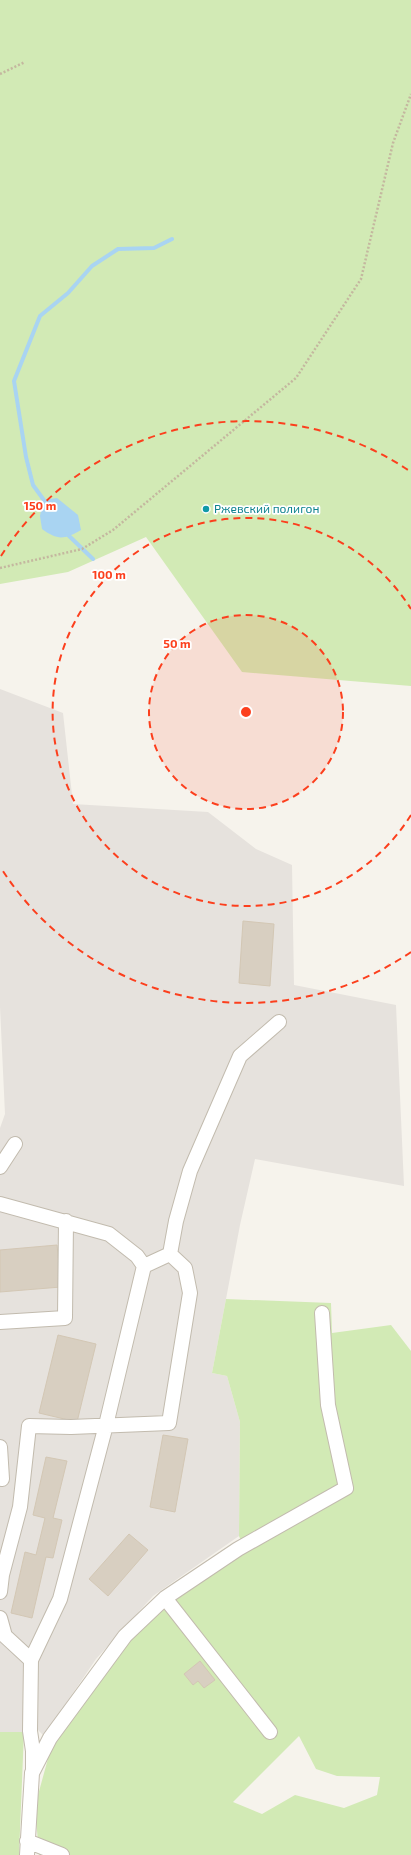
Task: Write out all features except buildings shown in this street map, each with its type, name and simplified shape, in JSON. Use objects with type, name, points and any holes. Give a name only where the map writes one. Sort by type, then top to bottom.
[{"type":"street","points":[[170,1254],[176,1221],[190,1170],[240,1056],[279,1022]]},
{"type":"street","points":[[0,1168],[15,1144]]},
{"type":"street","points":[[0,1204],[109,1234],[137,1256],[144,1266],[106,1425],[60,1599],[31,1660],[30,1731],[33,1751],[27,1848],[62,1855]]},
{"type":"street","points":[[0,1322],[66,1318],[66,1222]]},
{"type":"street","points":[[144,1266],[170,1254]]},
{"type":"street","points":[[0,1592],[2,1575],[20,1507],[29,1426],[71,1427],[169,1423],[190,1293],[185,1268],[170,1254]]},
{"type":"street","points":[[32,1772],[50,1738],[125,1636],[165,1598],[238,1549],[346,1488],[328,1405],[322,1313]]},
{"type":"street","points":[[0,1447],[2,1479]]},
{"type":"street","points":[[165,1598],[270,1732]]},
{"type":"street","points":[[0,1618],[5,1636],[31,1660]]},
{"type":"path","points":[[0,74],[25,62]]},
{"type":"path","points":[[0,568],[82,549],[114,530],[296,378],[361,279],[393,143],[411,94]]},
{"type":"shaded area","points":[[0,689],[63,713],[73,804],[208,812],[256,849],[292,865],[294,985],[396,1005],[404,1186],[255,1159],[240,1225],[212,1373],[227,1376],[240,1422],[239,1536],[153,1596],[96,1659],[44,1736],[37,1729],[24,1732],[0,1732],[0,1128],[5,1114],[0,1007]]},
{"type":"green space","points":[[0,0],[411,0],[411,686],[242,672],[146,537],[68,572],[0,584]]},
{"type":"green space","points":[[226,1299],[331,1303],[332,1333],[391,1325],[411,1351],[411,1855],[39,1855],[35,1806],[52,1744],[129,1639],[171,1600],[246,1552],[239,1536],[240,1422],[227,1376],[212,1373]],"holes":[[[299,1736],[316,1769],[337,1776],[380,1777],[377,1795],[344,1808],[295,1795],[262,1814],[233,1802]]]},
{"type":"green space","points":[[0,1732],[24,1732],[19,1855],[0,1855]]},
{"type":"water","points":[[57,498],[78,515],[81,530],[70,536],[56,537],[42,529],[40,516],[43,500]]},
{"type":"waterway","points":[[46,503],[33,485],[26,457],[14,381],[40,316],[68,293],[92,266],[118,249],[154,248],[172,239]]},
{"type":"waterway","points":[[67,534],[93,559]]},
{"type":"place","name":"Ржевский полигон","points":[[206,509]]}]
